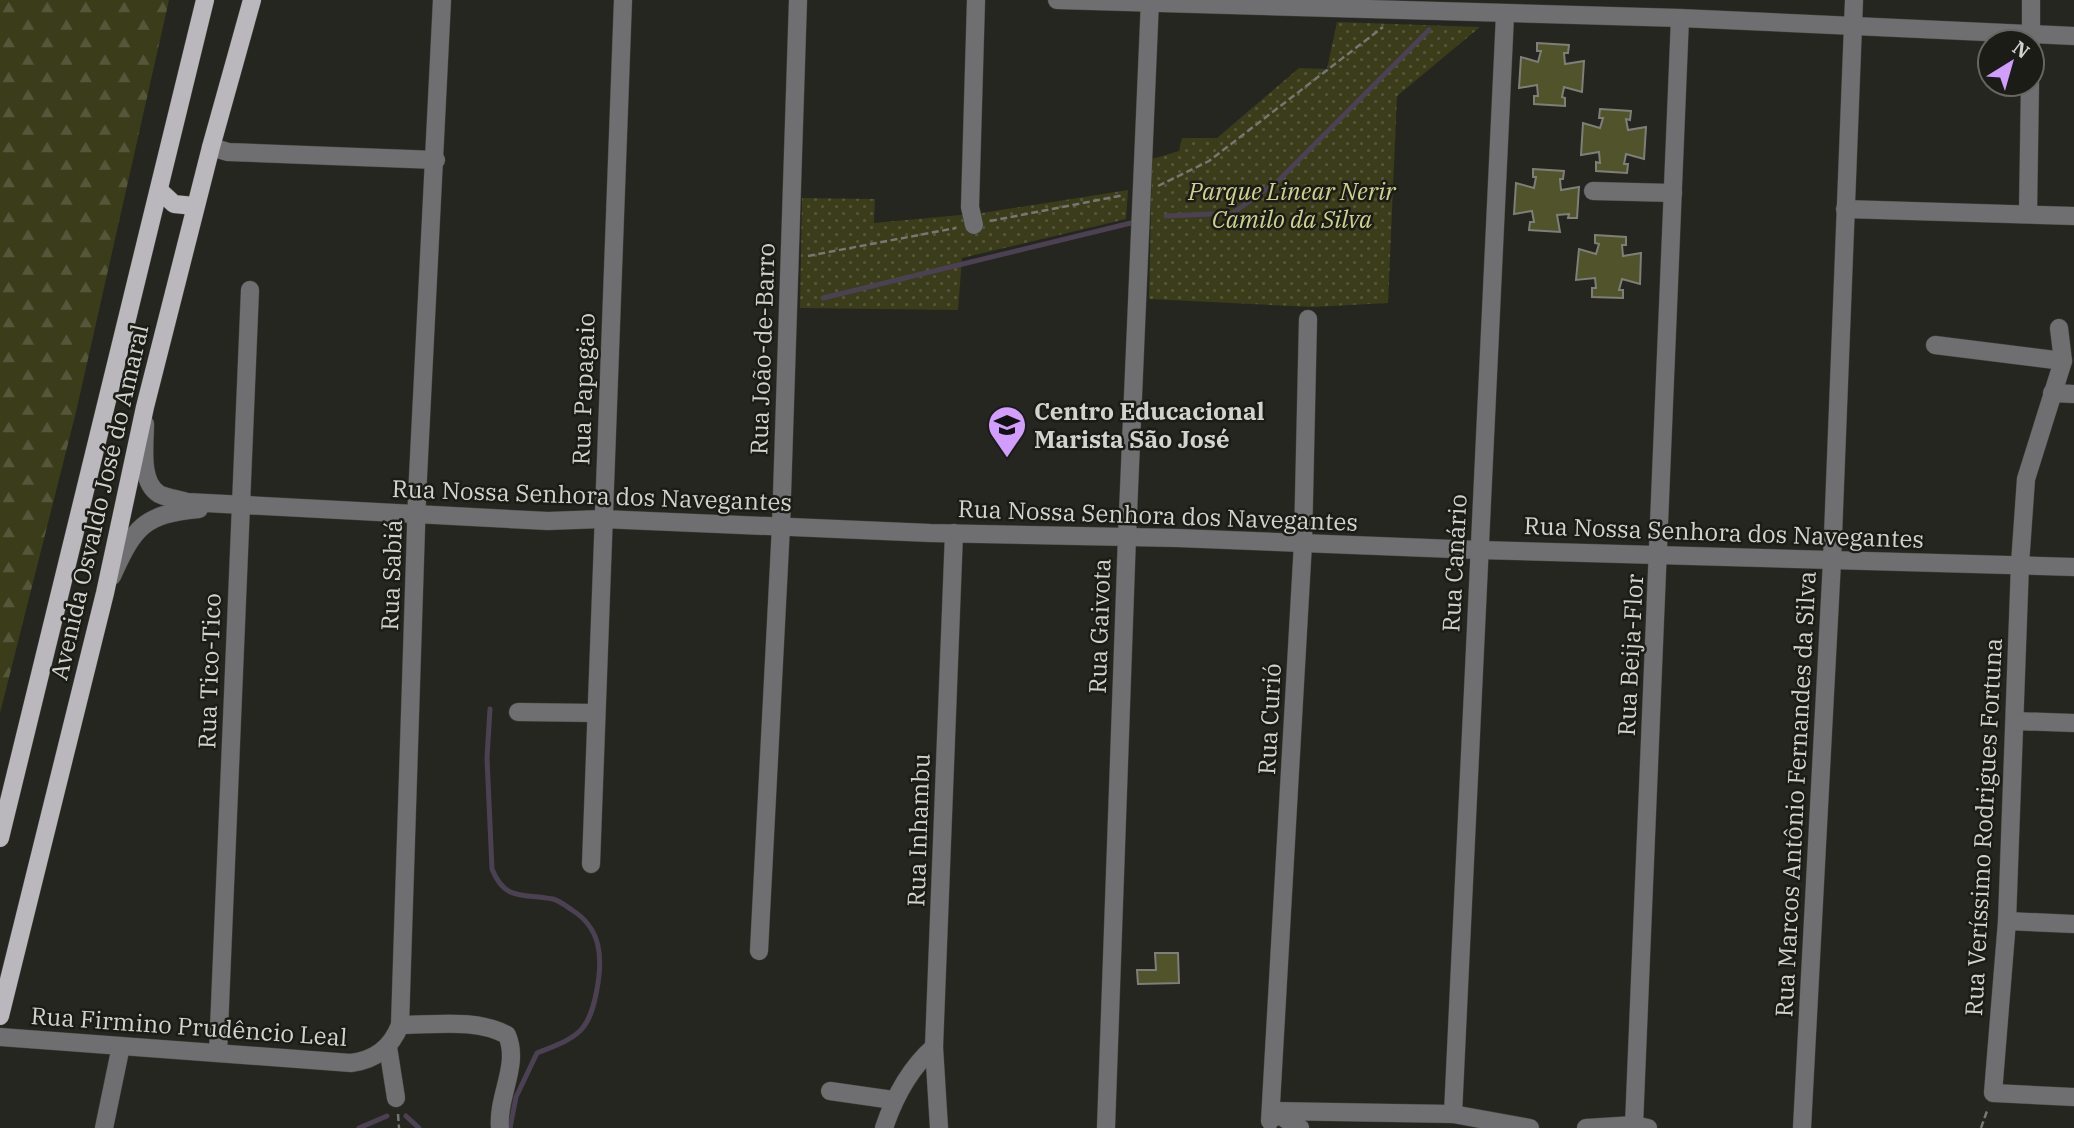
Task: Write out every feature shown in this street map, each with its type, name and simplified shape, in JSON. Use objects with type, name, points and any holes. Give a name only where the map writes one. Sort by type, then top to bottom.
[{"type":"main road","name":"Avenida Osvaldo José do Amaral","points":[[0,838],[205,0]]},
{"type":"main road","name":"Avenida Osvaldo José do Amaral","points":[[0,1016],[105,593],[145,407],[211,146],[252,0]]},
{"type":"main road","points":[[160,191],[174,204],[194,206],[197,202]]},
{"type":"street","name":"Rua Sabiá","points":[[400,1026],[417,513],[442,0]]},
{"type":"street","name":"Rua Papagaio","points":[[591,864],[623,0]]},
{"type":"street","name":"Rua João-de-Barro","points":[[759,951],[781,526],[798,0]]},
{"type":"street","points":[[972,216],[976,0]]},
{"type":"street","points":[[1057,0],[1325,5],[1505,15],[1680,18],[1976,35]]},
{"type":"street","name":"Rua Marcos Antônio Fernandes da Silva","points":[[1802,1128],[1832,561],[1854,0]]},
{"type":"street","points":[[2031,0],[2031,28]]},
{"type":"street","name":"Rua Gaivota","points":[[1107,1128],[1127,536],[1150,2]]},
{"type":"street","name":"Rua Canário","points":[[1453,1114],[1505,15]]},
{"type":"street","name":"Rua Beija-Flor","points":[[1641,1126],[1659,553],[1680,18]]},
{"type":"street","points":[[2046,37],[2074,36]]},
{"type":"street","points":[[2028,212],[2030,98]]},
{"type":"street","points":[[211,146],[228,152],[436,160]]},
{"type":"street","points":[[1593,191],[1673,193]]},
{"type":"street","points":[[1845,208],[2028,212],[2074,216]]},
{"type":"street","name":"Rua Tico-Tico","points":[[218,1053],[250,290]]},
{"type":"street","name":"Rua Curió","points":[[1268,1120],[1303,543],[1308,319]]},
{"type":"street","points":[[1935,345],[2063,361],[2059,328]]},
{"type":"street","name":"Rua Veríssimo Rodrigues Fortuna","points":[[1993,1093],[2007,921],[2020,564],[2026,479],[2063,361]]},
{"type":"street","points":[[2052,393],[2074,394]]},
{"type":"street","name":"Rua Nossa Senhora dos Navegantes","points":[[145,407],[146,470],[150,485],[159,493],[187,502],[548,521],[602,519],[954,533],[1127,536],[1479,550],[1659,553],[1832,561],[2074,567]]},
{"type":"street","name":"Rua Nossa Senhora dos Navegantes","points":[[105,593],[130,540],[159,515],[241,505]]},
{"type":"street","name":"Rua Inhambu","points":[[939,1128],[934,1047],[954,533]]},
{"type":"street","points":[[518,712],[596,713]]},
{"type":"street","points":[[2015,721],[2074,723]]},
{"type":"street","points":[[2007,921],[2074,925]]},
{"type":"street","points":[[396,1098],[388,1047],[400,1026],[493,1027],[507,1035],[512,1057],[501,1100],[500,1128]]},
{"type":"street","name":"Rua Firmino Prudêncio Leal","points":[[0,1037],[351,1063],[366,1061],[388,1047]]},
{"type":"street","points":[[104,1128],[121,1046]]},
{"type":"street","points":[[884,1128],[893,1100],[918,1063],[934,1047]]},
{"type":"street","points":[[831,1091],[893,1100]]},
{"type":"street","points":[[1993,1093],[2074,1097]]},
{"type":"street","points":[[1268,1120],[1453,1114],[1530,1128]]},
{"type":"street","points":[[1268,1120],[1300,1128]]},
{"type":"street","points":[[1586,1128],[1641,1126]]},
{"type":"path","points":[[1143,191],[1209,161],[1403,11]]},
{"type":"path","points":[[1981,1128],[1993,1093]]},
{"type":"green space","points":[[0,0],[169,0],[76,412],[0,713]]},
{"type":"green space","name":"Parque Linear Nerir Camilo da Silva","points":[[1337,22],[1480,27],[1397,96],[1388,303],[1313,307],[1149,299],[1152,159],[1179,151],[1182,138],[1217,138],[1299,68],[1327,69]]},
{"type":"green space","name":"Parque Linear Nerir Camilo da Silva","points":[[1128,190],[1126,219],[962,258],[958,310],[800,308],[802,198],[875,199],[874,223],[982,213]]},
{"type":"building","points":[[1537,43],[1569,45],[1568,53],[1564,53],[1565,64],[1584,61],[1582,92],[1564,87],[1562,97],[1565,98],[1565,106],[1534,104],[1534,96],[1538,96],[1537,85],[1519,88],[1521,57],[1538,62],[1541,51],[1537,51]]},
{"type":"building","points":[[1600,109],[1631,111],[1630,120],[1626,119],[1628,130],[1646,127],[1644,159],[1626,154],[1624,164],[1628,164],[1627,173],[1596,171],[1596,162],[1600,163],[1599,152],[1581,155],[1583,123],[1600,128],[1603,118],[1599,118]]},
{"type":"building","points":[[1533,169],[1564,171],[1563,179],[1560,179],[1561,190],[1579,187],[1577,218],[1568,218],[1569,214],[1557,215],[1560,232],[1529,230],[1530,222],[1534,222],[1532,211],[1514,214],[1516,183],[1534,188],[1536,177],[1533,177]]},
{"type":"building","points":[[1595,235],[1626,237],[1626,245],[1622,245],[1623,256],[1641,253],[1640,284],[1622,279],[1619,290],[1623,290],[1623,298],[1592,297],[1592,288],[1596,288],[1595,278],[1576,280],[1579,249],[1596,254],[1599,244],[1595,243]]},
{"type":"building","points":[[1155,953],[1178,953],[1179,983],[1138,984],[1137,970],[1156,970]]},
{"type":"waterway","points":[[1166,216],[1233,213],[1279,180],[1429,30]]},
{"type":"waterway","points":[[823,298],[1131,223]]},
{"type":"waterway","points":[[490,709],[487,758],[492,869],[497,880],[509,891],[556,900],[582,917],[598,944],[600,966],[590,1016],[579,1032],[571,1038],[537,1053],[516,1097],[510,1128]]},
{"type":"waterway","points":[[359,1128],[387,1116]]},
{"type":"waterway","points":[[406,1116],[419,1128]]},
{"type":"place","name":"Centro Educacional Marista São José","points":[[1007,459]]}]
